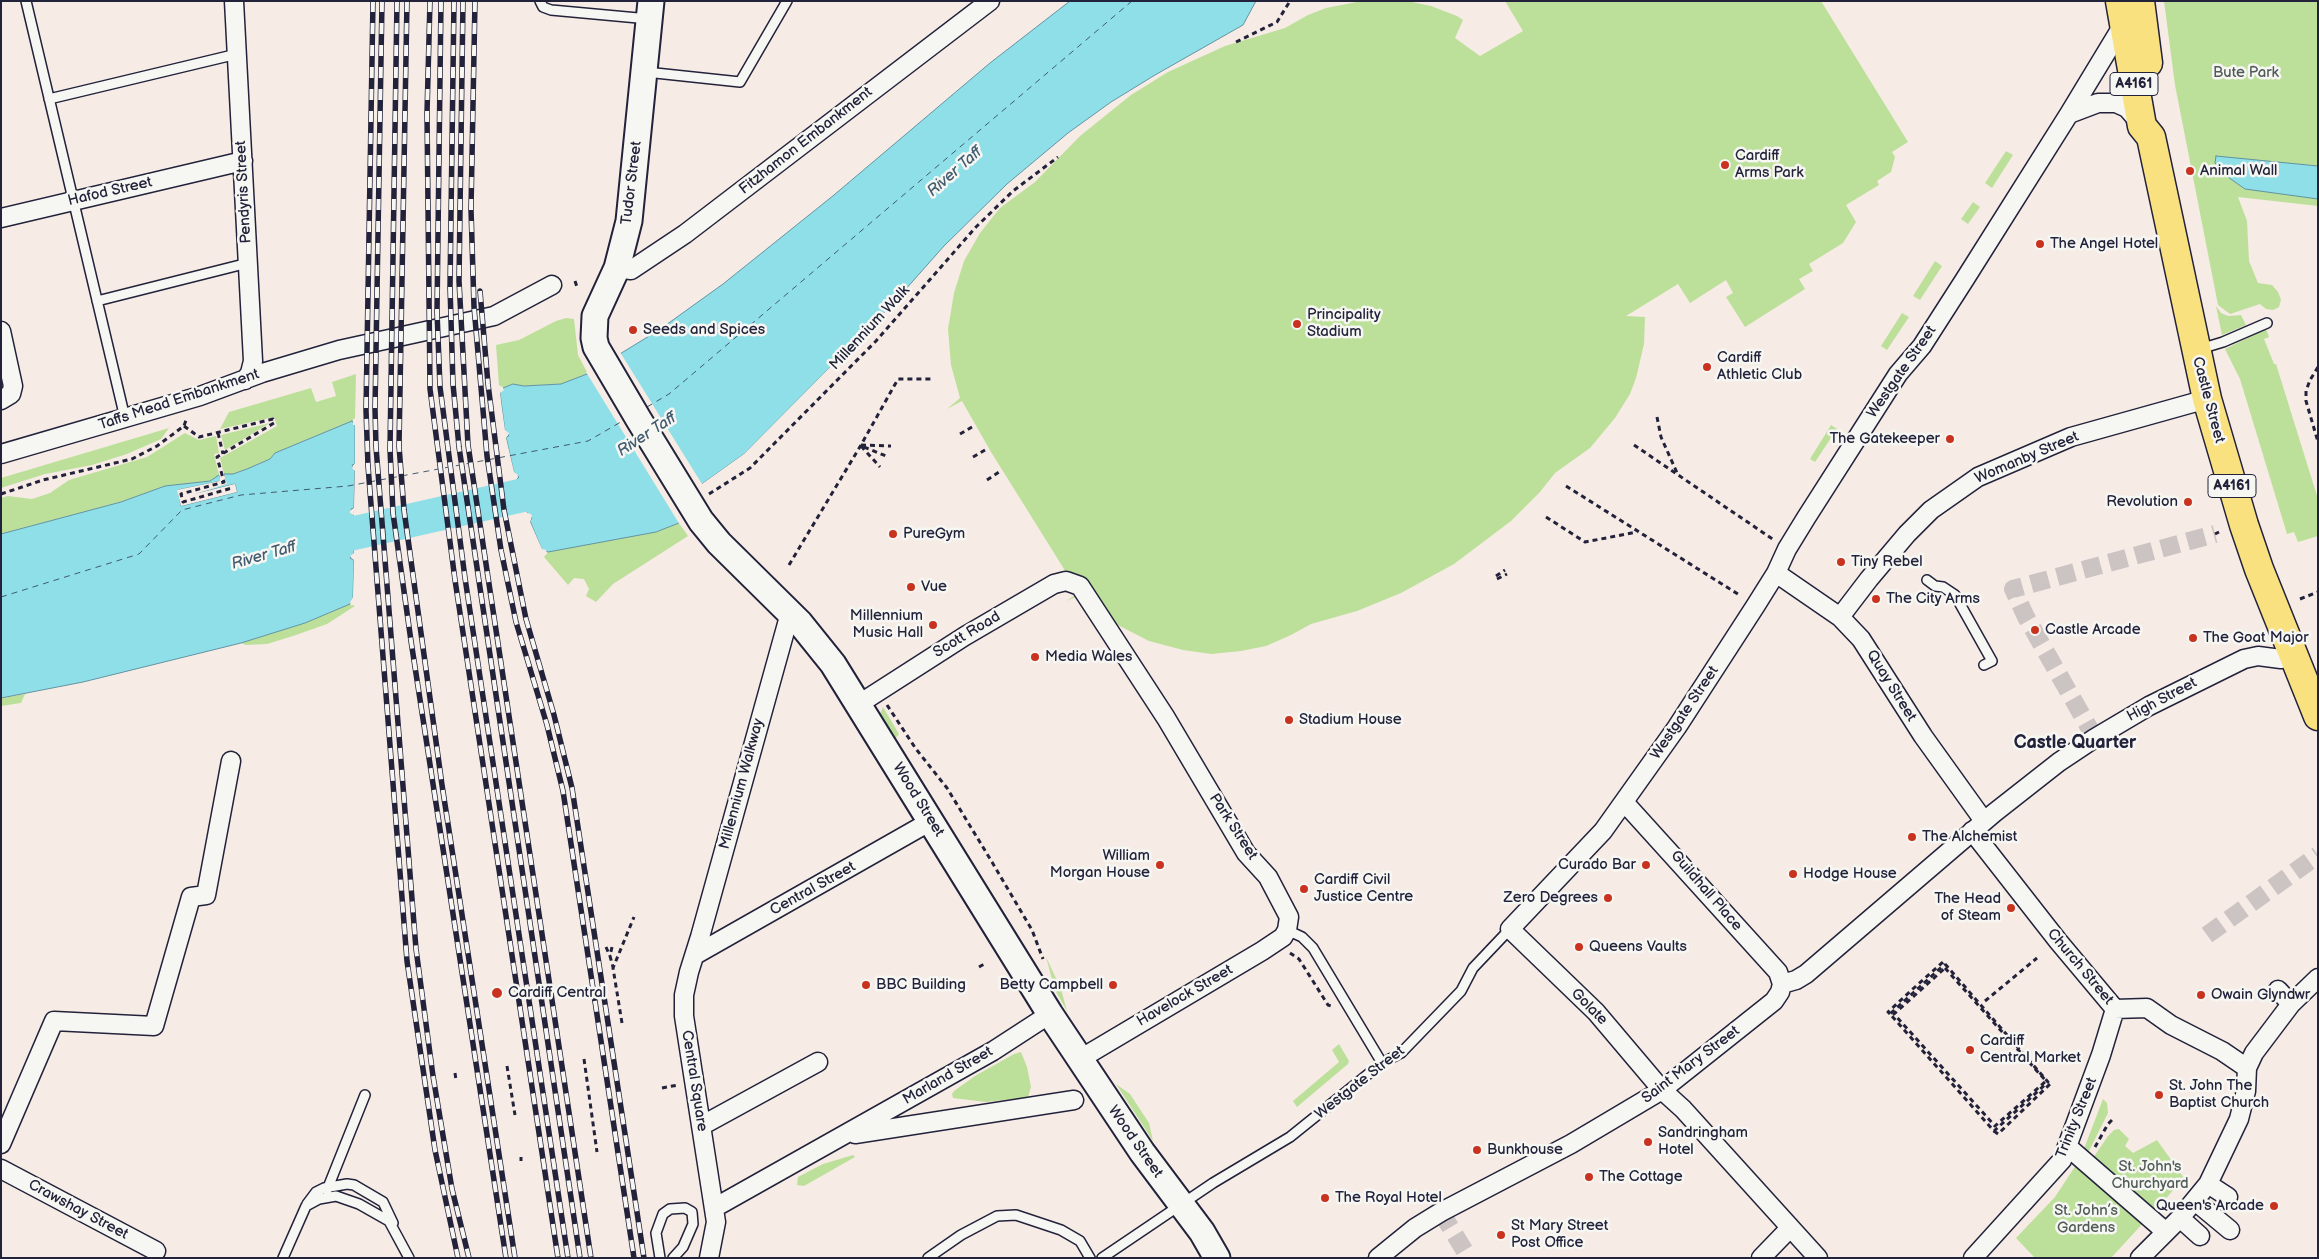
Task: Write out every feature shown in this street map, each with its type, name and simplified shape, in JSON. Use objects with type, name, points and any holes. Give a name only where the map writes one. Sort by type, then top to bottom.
[{"type":"main road","name":"Castle Street","points":[[2140,1],[2157,124],[2146,132]]},
{"type":"main road","name":"Castle Street","points":[[2123,23],[2207,399],[2244,525],[2293,656]]},
{"type":"main road","name":"A4161","points":[[2293,656],[2318,716]]},
{"type":"street","name":"Pendyris Street","points":[[234,1],[253,361],[250,373],[245,380]]},
{"type":"street","name":"Fitzhamon Embankment","points":[[617,268],[630,270],[685,234],[990,1]]},
{"type":"street","name":"Tudor Street","points":[[601,358],[594,338],[595,316],[617,268],[629,221],[633,196],[650,10]]},
{"type":"street","points":[[2123,23],[2148,63]]},
{"type":"street","name":"Westgate Street","points":[[1510,929],[1594,842],[1678,727],[1776,573],[1787,549],[1898,374],[1922,346],[2069,114],[2123,23]]},
{"type":"street","points":[[2069,114],[2098,103],[2116,103],[2127,108],[2146,132]]},
{"type":"street","name":"Hafod Street","points":[[1,218],[243,161]]},
{"type":"street","name":"Taffs Mead Embankment","points":[[1,454],[126,418],[262,373],[357,346],[494,316],[552,285]]},
{"type":"street","points":[[1,331],[13,386],[11,394],[1,400]]},
{"type":"street","name":"Wood Street","points":[[601,358],[696,513],[720,543],[812,636],[833,664],[868,697],[931,822],[1050,1014],[1137,1146],[1181,1204],[1217,1258]]},
{"type":"street","name":"Womanby Street","points":[[1840,617],[1895,556],[1922,520],[1946,499],[1978,477],[2071,438],[2207,399]]},
{"type":"street","name":"Quay Street","points":[[1776,573],[1840,617],[1869,650],[1978,826]]},
{"type":"street","name":"Scott Road","points":[[868,697],[965,636],[1054,584],[1066,581],[1080,586]]},
{"type":"street","name":"Park Street","points":[[1080,586],[1166,718],[1246,853],[1268,877],[1289,917],[1287,930]]},
{"type":"street","name":"Millennium Walkway","points":[[695,955],[790,613]]},
{"type":"street","name":"High Street","points":[[1978,826],[2059,762],[2149,706],[2244,659],[2258,656],[2281,659],[2293,656]]},
{"type":"street","points":[[1,1144],[54,1021],[154,1026],[191,897],[206,895],[232,761]]},
{"type":"street","name":"Guildhall Place","points":[[1624,802],[1778,972],[1782,984]]},
{"type":"street","name":"Central Street","points":[[695,955],[931,822]]},
{"type":"street","points":[[1782,984],[1796,980],[1806,974],[1978,826]]},
{"type":"street","name":"Church Street","points":[[1978,826],[2058,940],[2115,1008],[2147,1008],[2171,1025],[2222,1051],[2247,1068]]},
{"type":"street","name":"Golate","points":[[1510,929],[1596,1012],[1662,1090],[1682,1109],[1818,1258]]},
{"type":"street","name":"Havelock Street","points":[[1080,1059],[1265,949],[1283,936],[1287,930]]},
{"type":"street","name":"Central Square","points":[[695,955],[684,995],[684,1016],[716,1222],[709,1258]]},
{"type":"street","points":[[2140,1258],[2180,1218],[2208,1184],[2239,1119],[2246,1091],[2247,1068],[2266,1035],[2291,1004],[2318,978]]},
{"type":"street","name":"Saint Mary Street","points":[[1378,1258],[1415,1228],[1440,1212],[1571,1144],[1662,1090],[1774,1000],[1782,984]]},
{"type":"street","points":[[2278,990],[2291,1004]]},
{"type":"street","name":"Trinity Street","points":[[1973,1258],[2062,1160],[2101,1055],[2115,1008]]},
{"type":"street","name":"Marland Street","points":[[714,1208],[993,1051],[1050,1014]]},
{"type":"street","points":[[701,1126],[818,1062]]},
{"type":"street","name":"Marland Street","points":[[844,1136],[1074,1100]]},
{"type":"street","points":[[2068,1147],[2166,1232]]},
{"type":"street","name":"Crawshay Street","points":[[1,1169],[156,1251]]},
{"type":"street","points":[[2208,1184],[2228,1196]]},
{"type":"street","points":[[2195,1201],[2230,1230]]},
{"type":"street","points":[[2180,1218],[2200,1236]]},
{"type":"street","points":[[1761,1258],[1790,1228]]},
{"type":"lane","points":[[26,1],[126,418]]},
{"type":"lane","points":[[540,1],[544,7],[551,10],[650,10]]},
{"type":"lane","points":[[644,72],[740,82],[787,1]]},
{"type":"lane","points":[[49,99],[237,54]]},
{"type":"lane","points":[[97,301],[248,263]]},
{"type":"lane","points":[[2195,350],[2223,342],[2267,323]]},
{"type":"lane","points":[[1927,580],[1935,586],[1943,587],[1955,595],[1992,661],[1984,665]]},
{"type":"lane","name":"Westgate Street","points":[[1102,1258],[1181,1204],[1290,1137],[1382,1063],[1401,1053],[1461,990],[1473,968],[1510,929]]},
{"type":"lane","points":[[1287,930],[1302,937],[1313,948],[1382,1063]]},
{"type":"lane","points":[[324,1198],[365,1095]]},
{"type":"lane","points":[[283,1258],[306,1206],[316,1192],[328,1186],[347,1184],[383,1202],[388,1208],[409,1258]]},
{"type":"lane","points":[[306,1206],[324,1198],[336,1196],[359,1204],[383,1217],[396,1230]]},
{"type":"lane","points":[[660,1258],[656,1233],[663,1214],[670,1209],[685,1208],[692,1212],[693,1224],[683,1247],[673,1258]]},
{"type":"lane","points":[[928,1258],[961,1235],[997,1216],[1016,1215],[1061,1230],[1080,1241],[1090,1258]]},
{"type":"path","points":[[1236,42],[1277,22],[1290,1]]},
{"type":"path","name":"Millennium Walk","points":[[696,513],[750,468],[876,341],[976,227],[1014,191],[1058,157]]},
{"type":"path","points":[[575,281],[577,287]]},
{"type":"path","points":[[2318,367],[2310,380],[2306,396],[2318,442]]},
{"type":"path","points":[[788,565],[861,445],[898,379],[931,379]]},
{"type":"path","points":[[1657,417],[1661,437],[1679,476]]},
{"type":"path","points":[[1,494],[43,480],[132,459],[157,446],[184,426],[186,418]]},
{"type":"path","points":[[184,426],[199,437],[273,419],[274,424],[217,457],[224,482],[181,494],[183,502],[232,488]]},
{"type":"path","points":[[960,434],[972,427]]},
{"type":"path","points":[[218,433],[223,454]]},
{"type":"path","points":[[861,445],[891,446]]},
{"type":"path","points":[[861,445],[886,456]]},
{"type":"path","points":[[861,445],[880,467]]},
{"type":"path","points":[[1634,445],[1771,539]]},
{"type":"path","points":[[973,457],[986,450]]},
{"type":"path","points":[[987,480],[999,472]]},
{"type":"path","points":[[1566,486],[1736,594]]},
{"type":"path","points":[[1546,517],[1585,542],[1638,532]]},
{"type":"path","points":[[1496,578],[1506,572]]},
{"type":"path","points":[[2300,599],[2318,592]]},
{"type":"path","points":[[868,697],[916,750],[947,788],[1032,930],[1044,965]]},
{"type":"path","points":[[614,968],[634,917]]},
{"type":"path","points":[[606,947],[614,968],[622,1023]]},
{"type":"path","points":[[610,956],[612,947]]},
{"type":"path","points":[[1281,953],[1289,953],[1299,959],[1328,1004],[1354,1016]]},
{"type":"path","points":[[1985,1001],[2037,958]]},
{"type":"path","points":[[979,967],[986,963]]},
{"type":"path","points":[[1945,964],[2048,1082],[1994,1131],[1890,1014],[1945,964]]},
{"type":"path","points":[[1945,968],[2046,1081],[2020,1103],[1995,1126],[1894,1014],[1945,968]]},
{"type":"path","points":[[584,1059],[597,1152]]},
{"type":"path","points":[[507,1066],[515,1116]]},
{"type":"path","points":[[455,1073],[456,1080]]},
{"type":"path","points":[[2086,1162],[2108,1124],[2113,1119]]},
{"type":"green space","name":"Principality Stadium","points":[[1362,1],[1407,1],[1431,6],[1457,16],[1463,20],[1455,38],[1480,56],[1523,31],[1505,1],[1821,1],[1908,142],[1892,152],[1895,157],[1891,172],[1877,181],[1879,185],[1846,205],[1856,222],[1843,243],[1809,264],[1813,271],[1799,279],[1805,289],[1745,327],[1726,297],[1733,293],[1726,280],[1690,303],[1678,284],[1626,316],[1645,317],[1644,344],[1630,394],[1615,418],[1590,448],[1555,473],[1540,492],[1511,521],[1454,564],[1401,593],[1357,611],[1311,624],[1266,646],[1211,654],[1183,650],[1149,641],[1112,622],[1081,595],[1066,601],[1079,593],[991,452],[962,401],[947,409],[960,398],[951,365],[948,329],[954,293],[964,261],[980,233],[1000,208],[1035,182],[1080,136],[1131,95],[1168,72],[1225,46],[1285,28],[1308,15],[1326,8]]},
{"type":"green space","name":"Bute Park","points":[[2164,1],[2318,1],[2318,206],[2238,197],[2247,221],[2249,261],[2258,283],[2272,285],[2278,292],[2281,300],[2279,307],[2273,310],[2266,309],[2260,304],[2230,314],[2218,305],[2175,85]]},
{"type":"green space","points":[[2006,151],[2013,155],[1992,188],[1985,183]]},
{"type":"green space","points":[[1973,202],[1980,207],[1968,224],[1961,219]]},
{"type":"green space","points":[[1935,261],[1942,266],[1920,300],[1913,296]]},
{"type":"green space","points":[[2216,306],[2221,313],[2228,316],[2241,315],[2246,325],[2222,335]]},
{"type":"green space","points":[[1902,313],[1909,317],[1887,350],[1881,346]]},
{"type":"green space","points":[[566,318],[574,319],[578,355],[588,374],[561,384],[524,386],[513,384],[503,388],[499,385],[496,345],[519,340],[556,321]]},
{"type":"green space","points":[[2266,329],[2269,337],[2264,339],[2274,364],[2276,364],[2318,499],[2318,536],[2298,542],[2294,532],[2287,534],[2240,379],[2225,349]]},
{"type":"green space","points":[[356,374],[355,418],[352,421],[275,453],[270,459],[247,469],[233,474],[224,474],[220,458],[277,426],[274,417],[220,429],[229,412],[311,388],[316,402],[336,396],[332,382]]},
{"type":"green space","points":[[270,423],[225,450],[221,435]]},
{"type":"green space","points":[[1831,425],[1837,429],[1815,462],[1810,459]]},
{"type":"green space","points":[[169,428],[161,439],[127,454],[92,465],[45,474],[1,488],[1,478]]},
{"type":"green space","points":[[185,433],[199,440],[216,436],[219,453],[214,454],[219,475],[210,481],[165,486],[121,502],[1,534],[1,498],[8,496],[32,499],[50,493],[69,480],[147,457]]},
{"type":"green space","points":[[679,523],[688,536],[613,584],[596,602],[586,596],[589,589],[584,579],[574,578],[568,585],[544,557],[548,552],[554,550],[656,532]]},
{"type":"green space","points":[[350,604],[355,606],[327,624],[267,644],[246,645],[241,643],[305,623]]},
{"type":"green space","points":[[25,694],[21,703],[1,706],[1,698]]},
{"type":"green space","points":[[883,707],[899,734],[895,739],[880,714]]},
{"type":"green space","points":[[1046,957],[1061,989],[1067,1011],[1055,990]]},
{"type":"green space","points":[[1339,1044],[1349,1061],[1348,1064],[1297,1107],[1293,1101],[1339,1062],[1332,1050]]},
{"type":"green space","points":[[1021,1052],[1027,1067],[1031,1087],[1028,1097],[986,1102],[953,1098],[952,1094],[954,1091],[975,1076]]},
{"type":"green space","points":[[1116,1084],[1130,1094],[1149,1123],[1153,1141]]},
{"type":"green space","points":[[2103,1099],[2107,1103],[2108,1113],[2086,1157],[2082,1154]]},
{"type":"green space","name":"St. John's Churchyard","points":[[2119,1129],[2129,1139],[2125,1146],[2133,1153],[2157,1140],[2184,1178],[2152,1214],[2091,1161],[2108,1136],[2114,1130]]},
{"type":"green space","points":[[853,1155],[855,1157],[804,1186],[797,1185],[798,1177],[823,1164]]},
{"type":"green space","name":"St. John’s Gardens","points":[[2078,1162],[2145,1221],[2111,1258],[2035,1258],[2016,1238],[2055,1197]]},
{"type":"water","points":[[1070,1],[1256,1],[1243,25],[1111,102],[1068,133],[1007,184],[944,246],[889,308],[744,454],[702,484],[703,486],[679,523],[656,532],[548,552],[542,550],[530,521],[532,518],[527,513],[518,489],[516,480],[519,477],[514,473],[506,437],[509,436],[505,431],[500,393],[503,388],[513,384],[524,386],[561,384],[587,374],[659,330],[723,284],[834,195],[990,63]]},
{"type":"water","points":[[2216,156],[2318,166],[2318,199],[2245,189],[2225,175],[2215,163]]},
{"type":"water","points":[[352,421],[355,425],[355,464],[352,465],[355,470],[354,508],[351,509],[354,515],[354,553],[350,558],[354,560],[353,597],[350,604],[305,623],[241,643],[83,682],[1,698],[1,534],[121,502],[165,486],[210,481],[219,475],[221,481],[178,490],[181,506],[237,492],[235,484],[195,494],[195,492],[226,484],[224,474],[233,474],[247,469],[270,459],[275,453]]},
{"type":"pier","points":[[885,312],[885,315],[745,455],[705,485],[680,525],[586,372],[620,352],[702,484],[744,454]]},
{"type":"pier","points":[[502,386],[504,390],[500,393],[505,430],[509,433],[506,438],[514,472],[518,475],[516,480],[527,513],[532,516],[530,522],[542,549],[546,550],[547,554],[540,551],[527,522],[530,517],[525,514],[513,480],[516,476],[511,474],[504,437],[507,434],[503,431],[497,393]]},
{"type":"pier","points":[[353,419],[358,425],[357,464],[354,467],[357,470],[356,508],[353,512],[356,515],[356,554],[353,557],[356,559],[356,597],[351,606],[354,560],[350,556],[354,553],[354,515],[350,511],[354,508],[355,471],[352,468],[355,463],[355,425],[353,425]]},
{"type":"pier","points":[[223,471],[227,484],[195,494],[235,484],[237,492],[181,506],[177,490],[220,481],[219,472],[221,474]],"holes":[[[233,487],[234,490],[183,503],[180,492],[192,489],[195,496]]]},
{"type":"waterway","name":"River Taff","points":[[310,543],[528,494],[564,480]]},
{"type":"ferry route","points":[[647,407],[669,394],[1132,1]]},
{"type":"ferry route","points":[[1,597],[139,554],[182,510],[241,495],[348,486],[588,441],[626,419]]},
{"type":"tunnel","points":[[2095,738],[2026,617],[2013,589],[2215,534]]},
{"type":"tunnel","points":[[2207,935],[2318,855]]},
{"type":"tunnel","points":[[1441,1212],[1469,1258]]},
{"type":"railway","points":[[373,1],[366,410],[368,466],[407,961],[435,1150],[458,1258]]},
{"type":"railway","points":[[382,1],[375,409],[376,447],[416,949],[433,1076],[452,1189],[469,1258]]},
{"type":"railway","points":[[397,1],[390,449],[393,513],[506,1258]]},
{"type":"railway","points":[[407,1],[399,446],[404,510],[442,785],[515,1258]]},
{"type":"railway","points":[[430,1],[427,113],[430,389],[455,580],[558,1258]]},
{"type":"railway","points":[[441,1],[437,312],[440,387],[465,578],[568,1258]]},
{"type":"railway","points":[[454,1],[450,287],[453,384],[459,447],[580,1258]]},
{"type":"railway","points":[[463,1],[459,281],[468,445],[591,1258]]},
{"type":"railway","points":[[475,1],[471,209],[474,307],[487,456],[501,550],[516,622],[547,725],[563,791],[634,1258]]},
{"type":"railway","points":[[480,291],[488,384],[504,510],[526,619],[554,715],[572,788],[644,1258]]},
{"type":"place","name":"Cardiff Arms Park","points":[[1725,165]]},
{"type":"place","name":"Animal Wall","points":[[2190,171]]},
{"type":"place","name":"The Angel Hotel","points":[[2040,244]]},
{"type":"place","name":"Principality Stadium","points":[[1297,324]]},
{"type":"place","name":"Seeds and Spices","points":[[633,330]]},
{"type":"place","name":"Cardiff Athletic Club","points":[[1707,367]]},
{"type":"place","name":"The Gatekeeper","points":[[1950,439]]},
{"type":"place","name":"Revolution","points":[[2188,502]]},
{"type":"place","name":"PureGym","points":[[893,534]]},
{"type":"place","name":"Tiny Rebel","points":[[1841,562]]},
{"type":"place","name":"Vue","points":[[911,587]]},
{"type":"place","name":"The City Arms","points":[[1876,599]]},
{"type":"place","name":"Millennium Music Hall","points":[[933,625]]},
{"type":"place","name":"Castle Arcade","points":[[2035,630]]},
{"type":"place","name":"The Goat Major","points":[[2193,638]]},
{"type":"place","name":"Media Wales","points":[[1035,657]]},
{"type":"place","name":"Stadium House","points":[[1289,720]]},
{"type":"place","name":"The Alchemist","points":[[1912,837]]},
{"type":"place","name":"William Morgan House","points":[[1160,865]]},
{"type":"place","name":"Curado Bar","points":[[1646,865]]},
{"type":"place","name":"Hodge House","points":[[1793,874]]},
{"type":"place","name":"Cardiff Civil Justice Centre","points":[[1304,889]]},
{"type":"place","name":"Zero Degrees","points":[[1608,898]]},
{"type":"place","name":"The Head of Steam","points":[[2011,908]]},
{"type":"place","name":"Queens Vaults","points":[[1579,947]]},
{"type":"place","name":"BBC Building","points":[[866,985]]},
{"type":"place","name":"Betty Campbell","points":[[1113,985]]},
{"type":"place","name":"Cardiff Central","points":[[497,993]]},
{"type":"place","name":"Owain Glyndwr","points":[[2201,995]]},
{"type":"place","name":"Cardiff Central Market","points":[[1970,1050]]},
{"type":"place","name":"St. John The Baptist Church","points":[[2159,1095]]},
{"type":"place","name":"Sandringham Hotel","points":[[1648,1142]]},
{"type":"place","name":"Bunkhouse","points":[[1477,1150]]},
{"type":"place","name":"The Cottage","points":[[1589,1177]]},
{"type":"place","name":"The Royal Hotel","points":[[1325,1198]]},
{"type":"place","name":"Queen's Arcade","points":[[2274,1206]]},
{"type":"place","name":"St Mary Street Post Office","points":[[1501,1235]]},
{"type":"district","name":"Castle Quarter","points":[[2075,743]]}]
